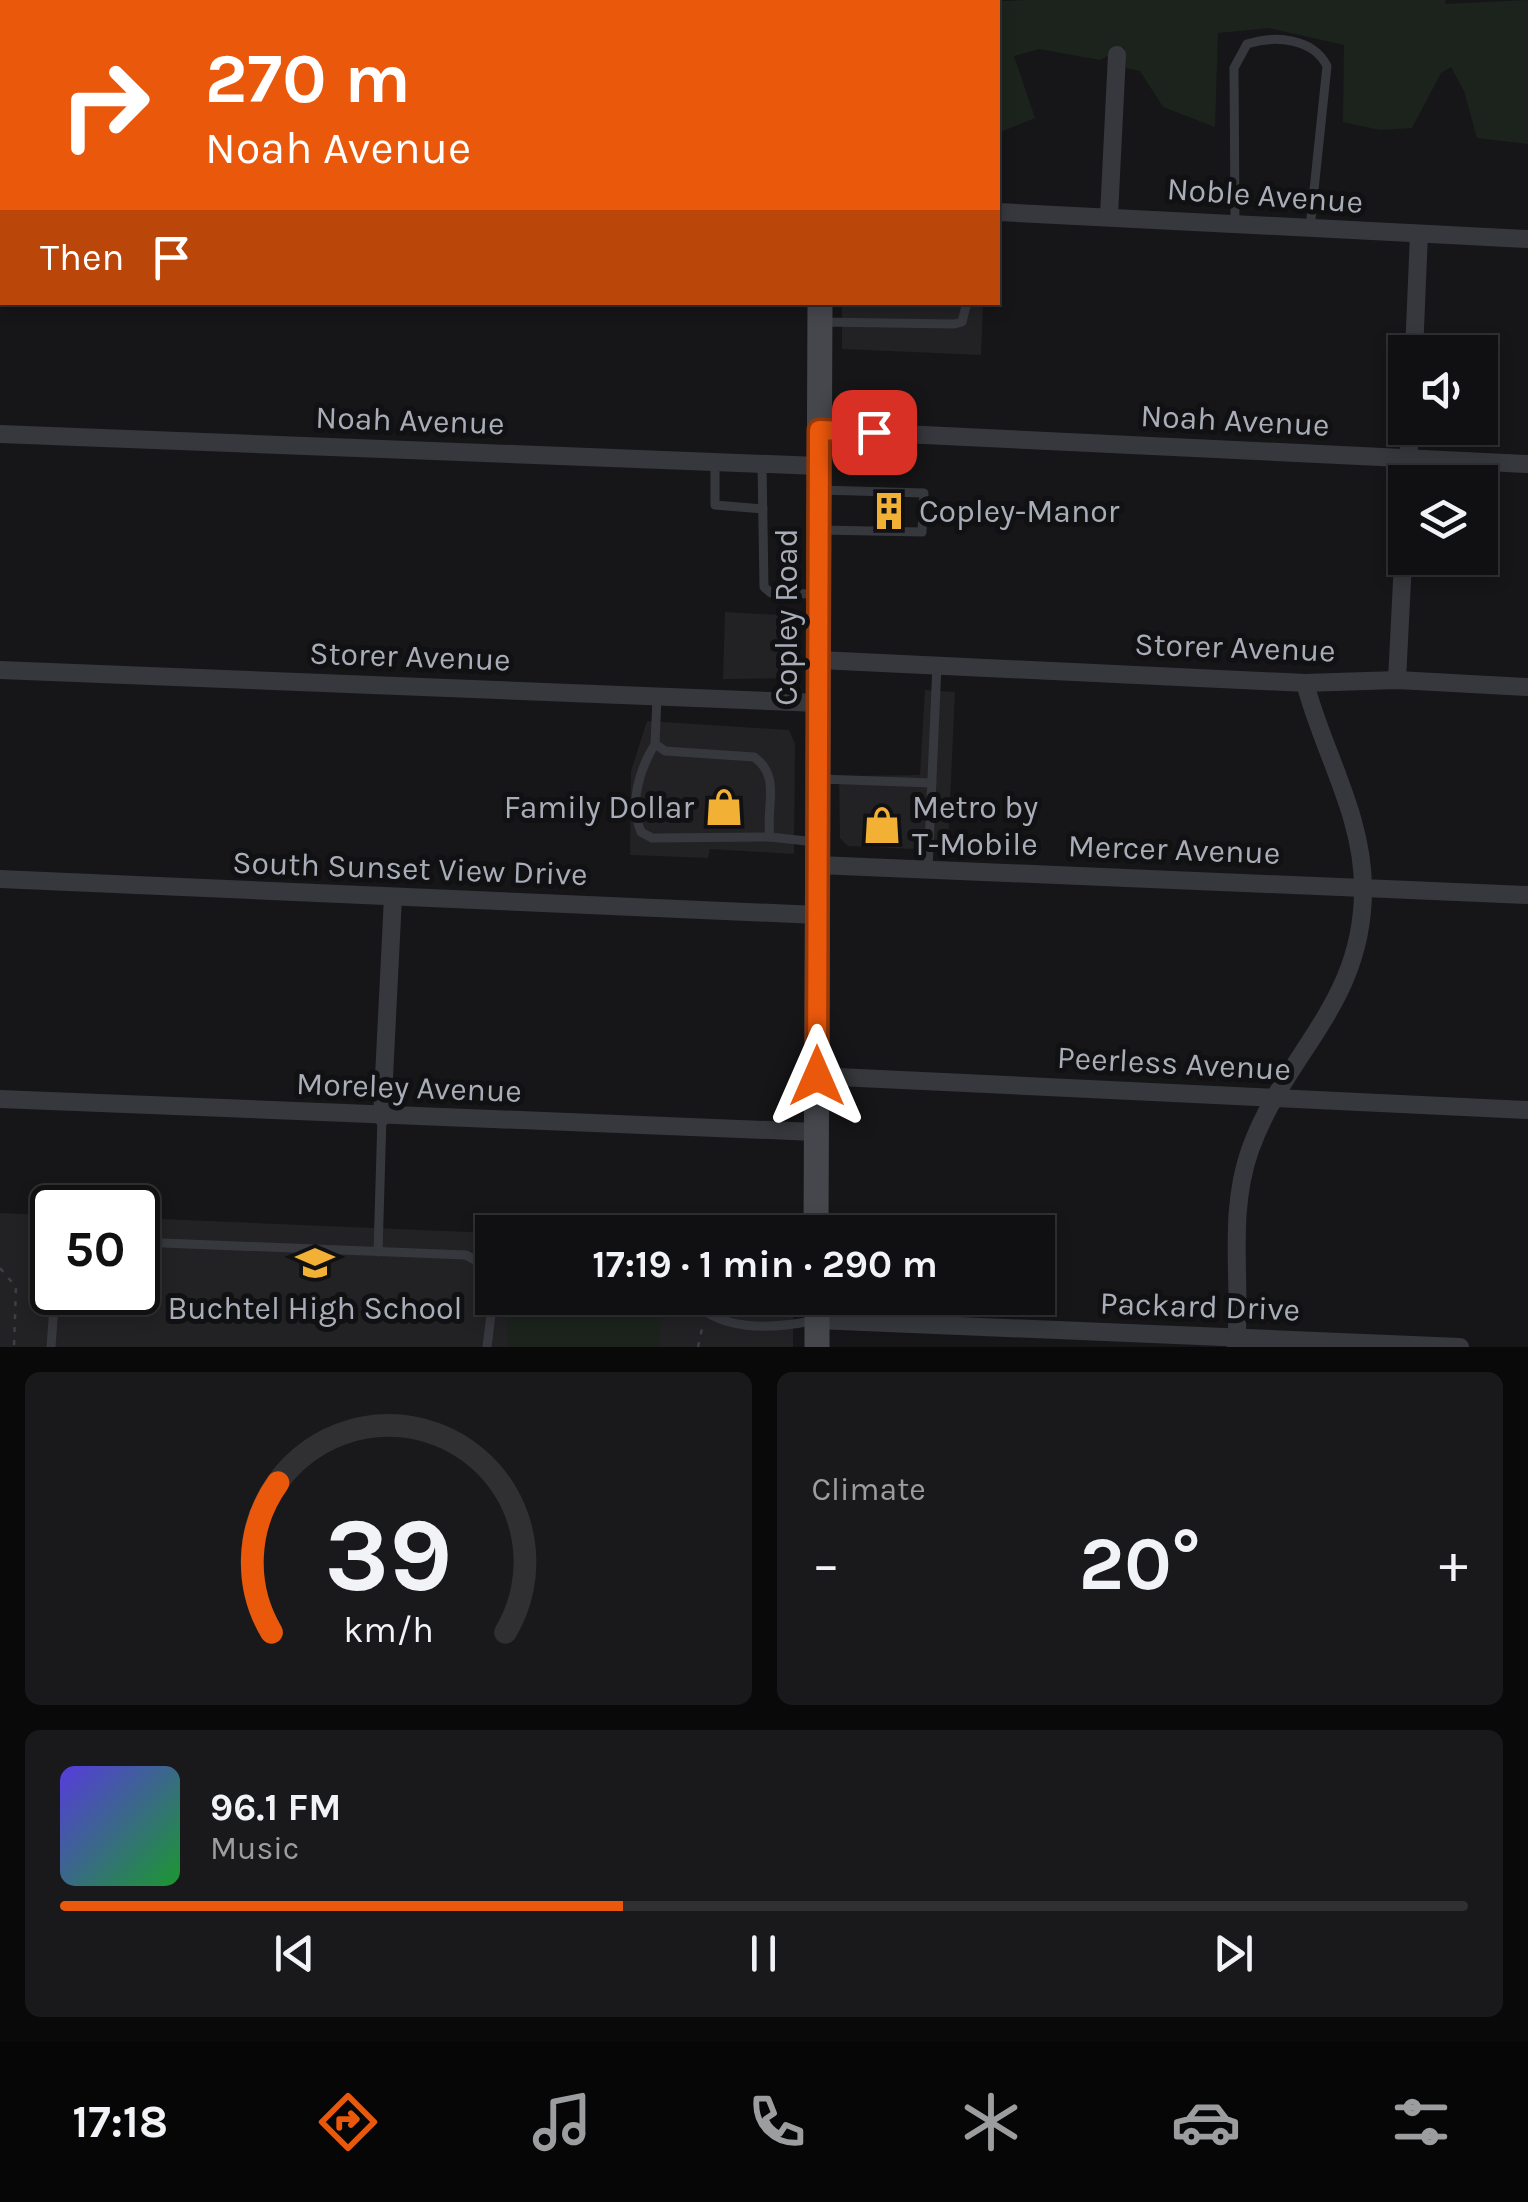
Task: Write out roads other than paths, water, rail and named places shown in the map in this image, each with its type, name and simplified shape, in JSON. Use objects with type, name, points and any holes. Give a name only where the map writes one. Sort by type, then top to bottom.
[{"type":"main road","name":"Copley Road","points":[[816,1215],[820,312]]},
{"type":"main road","points":[[817,1315],[817,1347]]},
{"type":"street","points":[[1109,215],[1116,55]]},
{"type":"street","name":"Noble Avenue","points":[[1000,212],[1528,239]]},
{"type":"street","points":[[1415,335],[1419,234]]},
{"type":"street","name":"Noah Avenue","points":[[819,430],[1528,464]]},
{"type":"street","name":"Noah Avenue","points":[[0,434],[762,464],[818,478]]},
{"type":"street","points":[[1408,465],[1409,445]]},
{"type":"street","points":[[1397,680],[1402,575]]},
{"type":"street","name":"Storer Avenue","points":[[819,660],[1306,683],[1397,680],[1528,687]]},
{"type":"street","name":"Storer Avenue","points":[[0,670],[818,703]]},
{"type":"street","points":[[1236,1342],[1236,1212],[1247,1162],[1272,1097],[1337,1002],[1358,940],[1363,887],[1352,813],[1306,683]]},
{"type":"street","name":"Mercer Avenue","points":[[818,853],[928,869],[1528,895]]},
{"type":"street","name":"South Sunset View Drive","points":[[0,880],[817,915]]},
{"type":"street","points":[[382,1117],[392,898]]},
{"type":"street","name":"Peerless Avenue","points":[[817,1076],[1528,1110]]},
{"type":"street","name":"Moreley Avenue","points":[[0,1099],[815,1132]]},
{"type":"street","name":"Packard Drive","points":[[893,1315],[1236,1342],[1460,1347]]},
{"type":"lane","points":[[1235,223],[1234,68],[1247,44],[1283,39],[1314,49],[1327,66],[1310,228]]},
{"type":"lane","points":[[820,312],[954,324],[967,314],[967,305]]},
{"type":"lane","points":[[715,462],[714,505],[762,509]]},
{"type":"lane","points":[[762,464],[764,587],[771,594],[818,594]]},
{"type":"lane","points":[[818,478],[924,493],[922,532],[818,530]]},
{"type":"lane","points":[[928,869],[937,663]]},
{"type":"lane","points":[[657,696],[654,744],[642,766],[638,787],[636,821],[641,832],[652,838],[770,837],[818,853]]},
{"type":"lane","points":[[654,744],[665,751],[754,756],[765,765],[771,779],[770,837]]},
{"type":"lane","points":[[818,778],[932,783]]},
{"type":"lane","points":[[378,1252],[382,1117]]},
{"type":"lane","points":[[160,1243],[466,1255],[475,1260]]},
{"type":"lane","points":[[52,1347],[53,1315]]},
{"type":"lane","points":[[486,1347],[491,1315]]},
{"type":"lane","points":[[711,1315],[737,1325],[786,1326],[806,1315]]},
{"type":"place","name":"Copley-Manor","points":[[889,511]]},
{"type":"place","name":"Family Dollar","points":[[724,807]]},
{"type":"place","name":"Metro by T-Mobile","points":[[882,825]]},
{"type":"place","name":"Buchtel High School","points":[[315,1263]]}]
